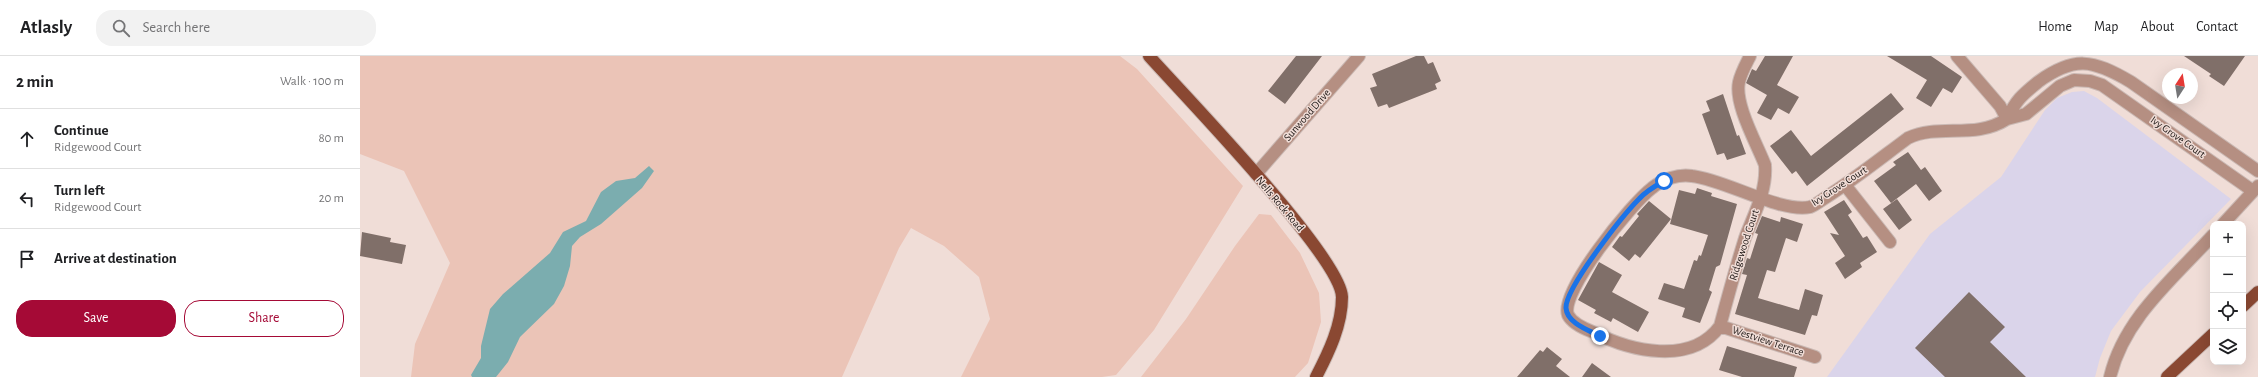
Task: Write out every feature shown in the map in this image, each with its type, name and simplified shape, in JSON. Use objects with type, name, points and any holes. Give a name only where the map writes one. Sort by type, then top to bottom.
[{"type":"main road","name":"Nells Rock Road","points":[[1149,56],[1256,174],[1309,238],[1331,268],[1342,295],[1338,324],[1330,352],[1316,377]]},
{"type":"main road","points":[[2246,303],[2258,292]]},
{"type":"main road","points":[[2168,377],[2210,337]]},
{"type":"street","name":"Sunwood Drive","points":[[1256,174],[1359,56]]},
{"type":"street","points":[[1750,56],[1741,75],[1738,92],[1742,107],[1765,165],[1765,181],[1761,197]]},
{"type":"street","points":[[1957,56],[2000,106],[2007,119]]},
{"type":"street","name":"Ivy Grove Court","points":[[2007,119],[2015,101],[2053,69],[2069,62],[2092,62],[2111,70],[2258,171]]},
{"type":"street","points":[[2102,85],[2111,70]]},
{"type":"street","name":"Ivy Grove Court","points":[[1761,197],[1798,208],[1812,206],[1845,185],[1908,138],[1918,133],[1975,131],[1994,127],[2007,119],[2026,114],[2060,86],[2074,80],[2090,81],[2102,85],[2256,189]]},
{"type":"street","name":"Ridgewood Court","points":[[1676,176],[1692,176],[1761,197],[1735,270],[1720,326],[1715,333],[1690,348],[1673,351],[1644,351],[1600,336],[1580,326],[1569,317],[1566,307],[1570,296],[1595,254],[1639,199],[1653,187],[1676,176]]},
{"type":"street","points":[[1845,185],[1890,242]]},
{"type":"street","points":[[2226,221],[2256,189]]},
{"type":"street","points":[[2110,377],[2122,343],[2140,315],[2158,293],[2210,238]]},
{"type":"street","name":"Westview Terrace","points":[[1720,326],[1815,357]]},
{"type":"shaded area","points":[[360,56],[1120,56],[1137,69],[1243,186],[1154,330],[1116,375],[1102,377],[961,377],[990,319],[979,277],[944,246],[911,228],[899,248],[842,377],[411,377],[415,344],[450,263],[404,171],[360,154]]},
{"type":"shaded area","points":[[2084,91],[2097,98],[2231,199],[2140,292],[2111,331],[2100,358],[2095,377],[1827,377],[1930,234],[2001,177],[2045,110],[2057,98],[2072,92]]},
{"type":"shaded area","points":[[1259,214],[1271,215],[1300,253],[1319,293],[1321,322],[1308,363],[1295,377],[1141,377],[1186,319],[1235,246]]},
{"type":"water","points":[[649,166],[654,171],[642,188],[601,224],[580,237],[572,246],[570,266],[564,286],[554,304],[520,337],[508,362],[496,377],[472,377],[471,375],[481,358],[481,346],[490,309],[503,294],[550,253],[563,232],[586,221],[601,192],[616,181],[635,178]]},
{"type":"building","points":[[1296,56],[1322,56],[1285,104],[1268,91]]},
{"type":"building","points":[[1416,56],[1424,56],[1428,64],[1433,62],[1441,81],[1435,84],[1437,89],[1389,108],[1387,104],[1378,107],[1370,88],[1377,86],[1372,74]]},
{"type":"building","points":[[1765,56],[1793,56],[1777,85],[1799,97],[1789,114],[1778,108],[1771,120],[1757,113],[1767,95],[1746,83],[1752,69],[1756,71]]},
{"type":"building","points":[[1887,56],[1931,56],[1962,77],[1952,93],[1943,88],[1931,107],[1916,98],[1927,80]]},
{"type":"building","points":[[2184,56],[2245,56],[2224,86],[2209,76],[2211,74]]},
{"type":"building","points":[[1891,93],[1904,109],[1807,186],[1796,171],[1792,174],[1770,146],[1791,130],[1811,156]]},
{"type":"building","points":[[1723,94],[1737,136],[1739,135],[1746,154],[1727,160],[1724,153],[1717,155],[1702,114],[1710,111],[1706,101]]},
{"type":"building","points":[[1908,152],[1921,170],[1925,167],[1942,191],[1929,201],[1916,184],[1891,203],[1874,181],[1896,165],[1893,162]]},
{"type":"building","points":[[1697,188],[1712,193],[1711,196],[1737,204],[1720,265],[1716,267],[1709,290],[1712,292],[1700,323],[1682,317],[1685,308],[1658,299],[1664,283],[1684,289],[1694,260],[1697,261],[1699,255],[1701,256],[1708,235],[1670,224],[1679,190],[1695,194]]},
{"type":"building","points":[[1897,199],[1912,220],[1899,230],[1883,209]]},
{"type":"building","points":[[1844,200],[1852,212],[1848,215],[1863,238],[1867,236],[1877,252],[1860,263],[1862,267],[1845,279],[1835,263],[1845,256],[1830,233],[1839,235],[1824,212]]},
{"type":"building","points":[[1649,201],[1671,219],[1640,258],[1635,254],[1629,261],[1612,247],[1639,216],[1637,214]]},
{"type":"building","points":[[1762,216],[1780,222],[1781,217],[1803,224],[1797,242],[1786,238],[1775,272],[1767,270],[1758,298],[1799,310],[1805,289],[1823,295],[1817,316],[1812,315],[1805,335],[1735,314],[1747,275],[1742,274],[1747,258],[1750,259],[1758,234],[1755,233]]},
{"type":"building","points":[[362,232],[391,238],[390,242],[406,245],[402,264],[360,256]]},
{"type":"building","points":[[1599,262],[1622,275],[1612,292],[1649,312],[1638,332],[1613,318],[1611,322],[1594,313],[1596,310],[1578,300]]},
{"type":"building","points":[[1969,292],[2005,327],[1990,342],[2026,377],[1945,377],[1915,348]]},
{"type":"building","points":[[1727,346],[1797,367],[1794,377],[1742,377],[1719,370]]},
{"type":"building","points":[[1547,347],[1562,359],[1556,366],[1570,377],[1517,377],[1540,350],[1543,352]]},
{"type":"building","points":[[1592,363],[1611,377],[1582,377]]},
{"type":"route","points":[[1600,336],[1580,326],[1569,317],[1566,307],[1570,296],[1595,254],[1620,221],[1639,199],[1653,187],[1664,181]]}]
